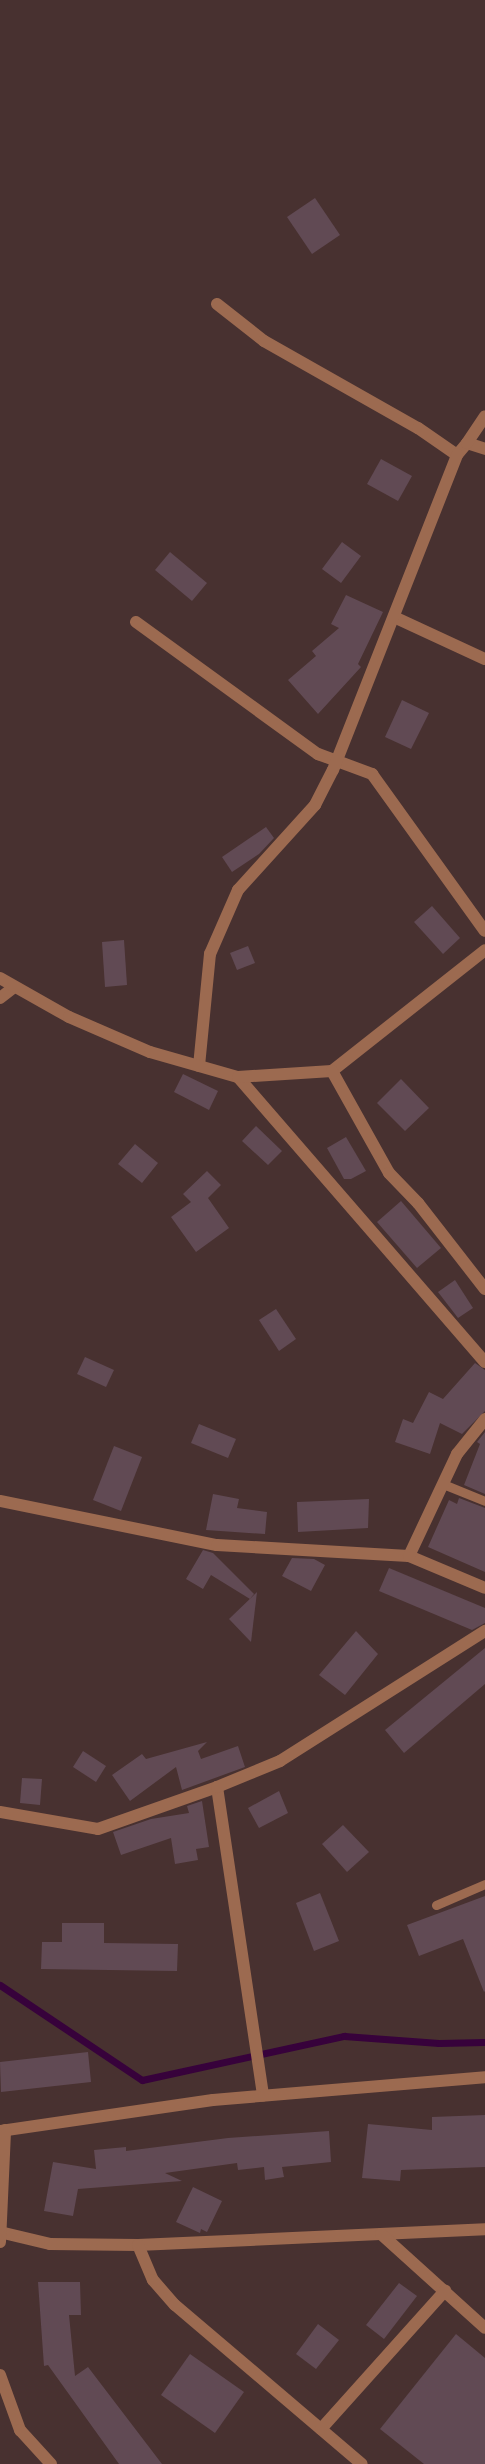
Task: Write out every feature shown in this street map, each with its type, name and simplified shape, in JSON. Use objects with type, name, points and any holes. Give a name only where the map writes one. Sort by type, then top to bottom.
[{"type":"street","points":[[217,304],[264,340],[418,428],[457,455]]},
{"type":"street","points":[[199,1066],[210,954],[238,890],[315,806],[337,762],[457,455],[485,416]]},
{"type":"street","points":[[467,443],[485,449]]},
{"type":"street","points":[[394,617],[485,659]]},
{"type":"street","points":[[136,622],[318,754],[372,774],[485,931]]},
{"type":"street","points":[[0,978],[69,1017],[150,1052],[238,1077],[332,1071],[485,950]]},
{"type":"street","points":[[0,998],[14,987]]},
{"type":"street","points":[[332,1071],[389,1173],[418,1203],[485,1288]]},
{"type":"street","points":[[238,1077],[485,1362]]},
{"type":"street","points":[[409,1556],[457,1454],[485,1419]]},
{"type":"street","points":[[0,1501],[217,1545],[409,1556],[485,1588]]},
{"type":"street","points":[[0,1812],[98,1829],[217,1787],[280,1761],[485,1631]]},
{"type":"street","points":[[217,1787],[263,2096]]},
{"type":"street","points":[[0,2242],[3,2131],[263,2096],[485,2077]]},
{"type":"street","points":[[0,2232],[50,2244],[138,2245],[485,2229]]},
{"type":"street","points":[[381,2234],[485,2328]]},
{"type":"street","points":[[138,2245],[153,2280],[175,2305],[362,2464]]},
{"type":"street","points":[[321,2429],[445,2291]]},
{"type":"street","points":[[0,2375],[20,2430],[51,2464]]},
{"type":"lane","points":[[443,1484],[485,1501]]},
{"type":"lane","points":[[436,1905],[485,1884]]},
{"type":"building","points":[[315,198],[340,235],[312,254],[287,217]]},
{"type":"building","points":[[381,459],[412,476],[398,501],[367,484]]},
{"type":"building","points":[[342,542],[361,556],[341,583],[322,569]]},
{"type":"building","points":[[170,552],[207,583],[192,601],[155,570]]},
{"type":"building","points":[[346,595],[383,612],[358,664],[361,667],[318,714],[288,680],[316,656],[312,651],[339,628],[331,624]]},
{"type":"building","points":[[402,700],[429,713],[411,749],[385,737]]},
{"type":"building","points":[[266,827],[274,838],[259,854],[232,872],[222,857]]},
{"type":"building","points":[[432,906],[460,938],[443,954],[414,922]]},
{"type":"building","points":[[124,940],[127,985],[105,987],[102,942]]},
{"type":"building","points":[[248,946],[255,963],[237,970],[230,953]]},
{"type":"building","points":[[183,1074],[218,1091],[209,1110],[174,1092]]},
{"type":"building","points":[[401,1079],[429,1108],[405,1131],[377,1103]]},
{"type":"building","points":[[256,1126],[282,1151],[268,1165],[242,1141]]},
{"type":"building","points":[[346,1137],[366,1171],[351,1179],[344,1179],[327,1148]]},
{"type":"building","points":[[135,1144],[158,1163],[142,1183],[118,1164]]},
{"type":"building","points":[[207,1171],[221,1185],[208,1198],[229,1228],[196,1252],[171,1217],[191,1202],[183,1194]]},
{"type":"building","points":[[401,1201],[441,1248],[417,1268],[377,1222]]},
{"type":"building","points":[[455,1280],[473,1308],[458,1318],[438,1292]]},
{"type":"building","points":[[276,1309],[296,1339],[279,1351],[259,1320]]},
{"type":"building","points":[[85,1357],[114,1370],[106,1387],[77,1374]]},
{"type":"building","points":[[475,1363],[485,1370],[485,1411],[462,1434],[440,1423],[430,1454],[395,1442],[403,1419],[413,1423],[429,1392],[443,1399]]},
{"type":"building","points":[[199,1424],[236,1439],[228,1458],[191,1443]]},
{"type":"building","points":[[485,1432],[485,1494],[464,1485],[480,1444],[477,1442]]},
{"type":"building","points":[[114,1446],[142,1457],[121,1511],[93,1500]]},
{"type":"building","points":[[213,1494],[239,1499],[237,1508],[267,1512],[265,1534],[206,1530]]},
{"type":"building","points":[[459,1498],[485,1508],[485,1572],[428,1547],[449,1500],[457,1504]]},
{"type":"building","points":[[369,1499],[368,1528],[298,1532],[297,1502]]},
{"type":"building","points":[[203,1550],[213,1553],[254,1594],[250,1599],[211,1575],[203,1589],[186,1579]]},
{"type":"building","points":[[292,1558],[314,1559],[325,1565],[311,1591],[282,1576]]},
{"type":"building","points":[[389,1568],[485,1608],[485,1623],[472,1630],[379,1591]]},
{"type":"building","points":[[257,1592],[251,1642],[229,1619]]},
{"type":"building","points":[[356,1631],[378,1654],[345,1695],[319,1675]]},
{"type":"building","points":[[485,1648],[485,1684],[404,1753],[385,1730]]},
{"type":"building","points":[[207,1742],[198,1751],[201,1759],[238,1746],[245,1767],[182,1790],[176,1767],[130,1801],[112,1775],[142,1754],[146,1759]]},
{"type":"building","points":[[83,1751],[106,1766],[96,1782],[73,1767]]},
{"type":"building","points":[[22,1778],[42,1779],[40,1805],[20,1803]]},
{"type":"building","points":[[279,1791],[288,1813],[259,1828],[248,1808]]},
{"type":"building","points":[[202,1801],[209,1847],[196,1849],[198,1860],[175,1864],[171,1838],[121,1855],[113,1832],[151,1819],[189,1813],[187,1806]]},
{"type":"building","points":[[343,1825],[369,1852],[347,1872],[322,1844]]},
{"type":"building","points":[[320,1893],[339,1941],[314,1951],[296,1903]]},
{"type":"building","points":[[485,1896],[484,1992],[463,1939],[419,1956],[407,1925]]},
{"type":"building","points":[[62,1923],[104,1923],[104,1943],[178,1944],[177,1971],[41,1969],[42,1942],[62,1942]]},
{"type":"building","points":[[88,2052],[91,2082],[1,2092],[0,2062]]},
{"type":"building","points":[[485,2115],[485,2167],[401,2170],[400,2181],[362,2178],[368,2124],[432,2130],[432,2117]]},
{"type":"building","points":[[329,2131],[331,2162],[282,2167],[284,2177],[265,2180],[264,2167],[238,2170],[237,2163],[165,2173],[182,2181],[78,2189],[73,2216],[44,2211],[53,2162],[96,2169],[94,2150],[126,2147],[126,2151],[228,2138]]},
{"type":"building","points":[[193,2187],[222,2201],[207,2232],[201,2229],[200,2233],[176,2222]]},
{"type":"building","points":[[38,2282],[80,2282],[81,2315],[69,2315],[75,2376],[88,2367],[162,2464],[119,2464],[48,2365],[44,2366]]},
{"type":"building","points":[[399,2283],[417,2296],[384,2339],[366,2325]]},
{"type":"building","points":[[318,2324],[339,2340],[316,2369],[296,2354]]},
{"type":"building","points":[[456,2334],[485,2358],[485,2464],[424,2464],[380,2429]]},
{"type":"building","points":[[190,2354],[244,2392],[215,2433],[161,2395]]},
{"type":"waterway","points":[[0,1985],[142,2080],[344,2036],[439,2043],[485,2042]]}]
